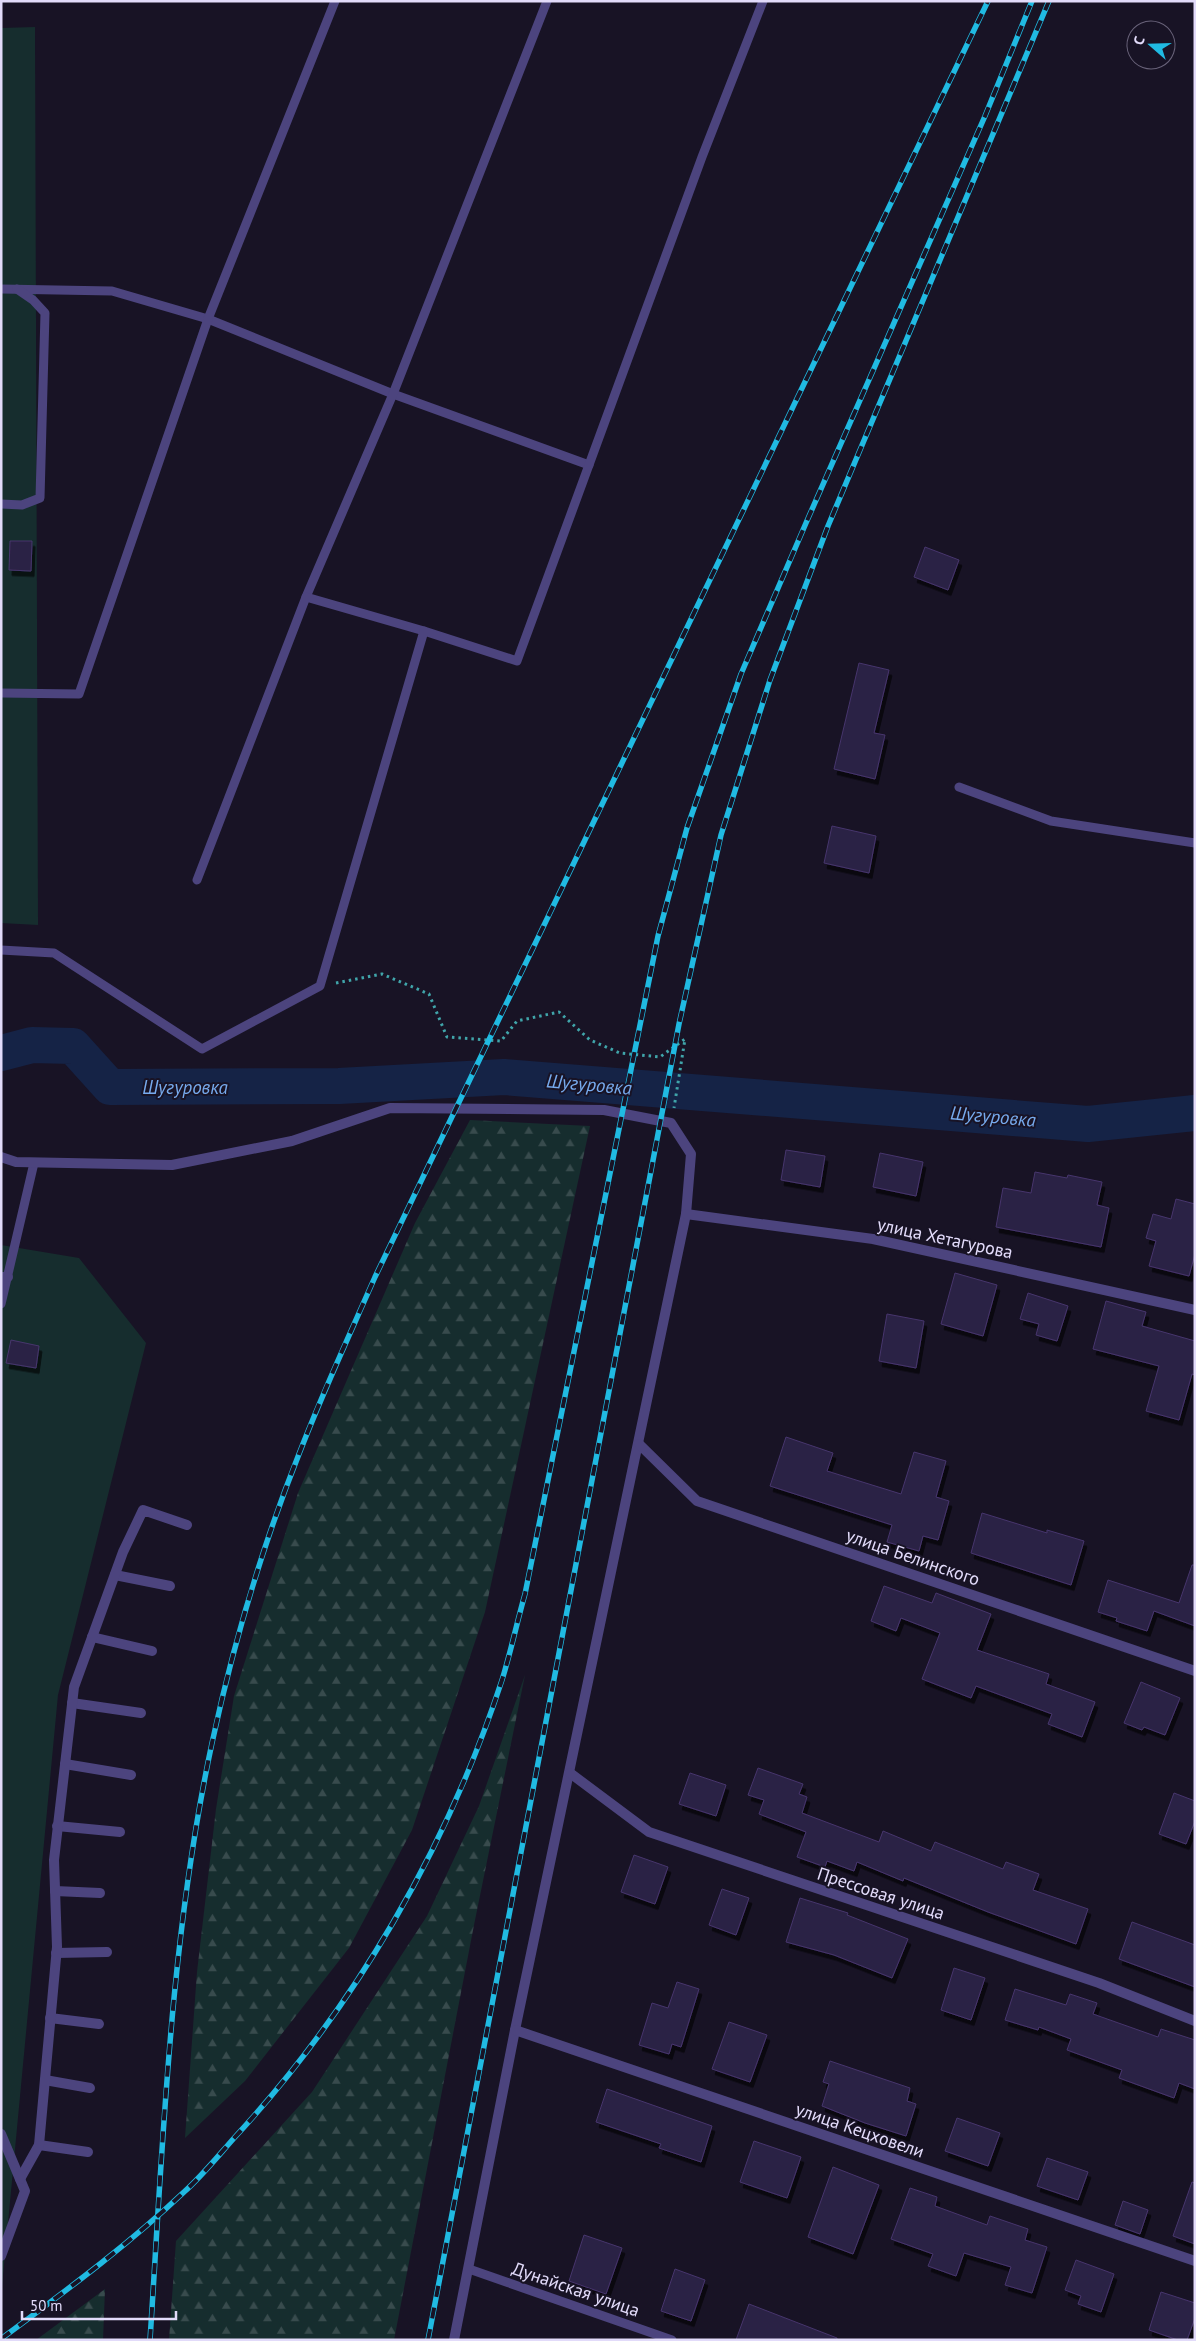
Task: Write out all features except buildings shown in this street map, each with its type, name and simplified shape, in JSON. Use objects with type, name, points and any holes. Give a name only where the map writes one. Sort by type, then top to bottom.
[{"type":"street","points":[[1,1158],[16,1162],[34,1163],[172,1165],[292,1141],[390,1108],[604,1110],[672,1123],[691,1154],[686,1214],[515,2030],[454,2340]]},
{"type":"street","name":"улица Хетагурова","points":[[686,1214],[873,1239],[1195,1310]]},
{"type":"street","name":"улица Белинского","points":[[639,1444],[698,1501],[1195,1671]]},
{"type":"street","points":[[20,2179],[39,2145],[56,1953],[54,1860],[74,1687],[115,1575],[143,1510],[187,1525]]},
{"type":"street","points":[[115,1575],[170,1586]]},
{"type":"street","points":[[92,1637],[152,1651]]},
{"type":"street","points":[[72,1702],[141,1713]]},
{"type":"street","points":[[65,1764],[131,1775]]},
{"type":"street","name":"Прессовая улица","points":[[570,1773],[649,1832],[1099,1983],[1195,2021]]},
{"type":"street","points":[[58,1826],[120,1832]]},
{"type":"street","points":[[55,1891],[100,1893]]},
{"type":"street","points":[[56,1953],[107,1952]]},
{"type":"street","points":[[50,2018],[99,2024]]},
{"type":"street","name":"улица Кецховели","points":[[515,2030],[1195,2261]]},
{"type":"street","points":[[45,2080],[90,2088]]},
{"type":"street","points":[[1,2134],[25,2190],[1,2256]]},
{"type":"street","points":[[39,2145],[88,2152]]},
{"type":"lane","points":[[1,693],[80,694],[208,319],[335,1]]},
{"type":"lane","points":[[197,880],[306,597],[393,394],[547,1]]},
{"type":"lane","points":[[306,597],[424,631],[517,662],[699,166],[763,1]]},
{"type":"lane","points":[[1,289],[112,291],[208,319],[393,394],[589,465]]},
{"type":"lane","points":[[1,504],[22,506],[40,498],[45,313],[33,300],[17,289]]},
{"type":"lane","points":[[1,950],[54,954],[202,1049],[320,986],[424,631]]},
{"type":"lane","points":[[959,787],[1051,822],[1195,842]]},
{"type":"lane","points":[[1,1304],[4,1277],[34,1163]]},
{"type":"lane","name":"Дунайская улица","points":[[469,2269],[672,2340]]},
{"type":"path","points":[[320,986],[382,974],[429,994],[447,1037],[501,1041],[517,1021],[559,1012],[590,1040],[620,1053],[660,1057],[685,1039],[672,1123]]},
{"type":"green space","points":[[35,27],[38,925],[1,923],[1,28]]},
{"type":"green space","points":[[470,1120],[590,1126],[485,1612],[412,1830],[349,1948],[245,2081],[185,2138],[197,1972],[216,1809],[234,1696],[298,1493],[415,1223]]},
{"type":"green space","points":[[1,1245],[79,1258],[146,1343],[58,1695],[1,2297]]},
{"type":"green space","points":[[525,1675],[474,1925],[394,2340],[169,2340],[176,2241],[312,2092],[427,1916],[479,1806]]},
{"type":"green space","points":[[105,2289],[103,2340],[36,2340]]},
{"type":"waterway","name":"Шугуровка","points":[[1,1053],[32,1045],[73,1046],[110,1087],[339,1086],[504,1077],[1088,1124],[1195,1113]]},
{"type":"railway","points":[[150,2340],[170,2040],[186,1891],[198,1817],[220,1706],[239,1633],[273,1525],[317,1409],[375,1277],[988,1]]},
{"type":"railway","points":[[1,2339],[95,2268],[191,2186],[279,2087],[320,2034],[358,1980],[393,1923],[425,1864],[454,1804],[480,1743],[502,1680],[525,1594],[658,936],[687,828],[741,674],[985,116],[1032,1]]},
{"type":"railway","points":[[428,2340],[679,1024],[721,835],[770,680],[828,526],[1049,1]]}]
